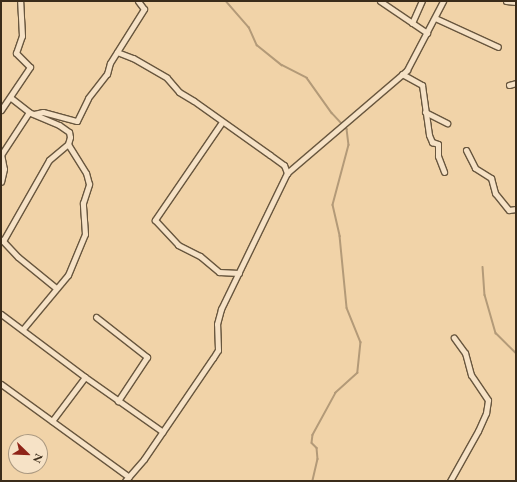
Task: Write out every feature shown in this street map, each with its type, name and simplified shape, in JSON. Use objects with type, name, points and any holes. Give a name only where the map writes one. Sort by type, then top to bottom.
[{"type":"street","points":[[1,110],[30,67],[16,53],[22,36],[20,1]]},
{"type":"street","points":[[1,182],[4,168],[1,154],[32,113],[43,112],[77,121],[88,98],[107,74],[110,63],[144,9],[138,1]]},
{"type":"street","points":[[380,1],[427,33]]},
{"type":"street","points":[[412,23],[422,1]]},
{"type":"street","points":[[1,384],[127,479],[163,432],[218,350],[217,324],[239,273],[287,173],[344,121],[402,74],[427,33],[443,1]]},
{"type":"street","points":[[506,1],[516,2]]},
{"type":"street","points":[[435,18],[498,47]]},
{"type":"street","points":[[117,52],[133,58],[167,78],[179,92],[209,110],[222,122],[284,165],[287,173]]},
{"type":"street","points":[[402,74],[422,85],[429,135],[432,142],[438,144],[438,156],[444,172]]},
{"type":"street","points":[[509,85],[516,83]]},
{"type":"street","points":[[10,97],[32,113],[59,125],[69,132],[68,144],[86,172],[89,184],[83,203],[85,234],[68,274],[23,329]]},
{"type":"street","points":[[425,112],[447,123]]},
{"type":"street","points":[[222,122],[155,220],[178,245],[200,256],[219,272],[239,273]]},
{"type":"street","points":[[56,288],[18,257],[2,240],[49,160],[68,144]]},
{"type":"street","points":[[466,150],[475,168],[491,178],[495,193],[509,210],[516,209]]},
{"type":"street","points":[[1,314],[23,329],[118,402],[163,432]]},
{"type":"street","points":[[96,317],[147,357],[118,402]]},
{"type":"street","points":[[450,481],[478,431],[486,413],[488,400],[471,375],[465,353],[454,338]]},
{"type":"street","points":[[52,421],[85,377]]},
{"type":"waterway","points":[[226,1],[249,27],[257,45],[282,65],[307,78],[332,113],[347,129],[349,145],[333,205],[340,236],[347,308],[361,342],[358,373],[336,393],[313,435],[312,443],[317,448],[318,459],[313,481]]},
{"type":"waterway","points":[[483,267],[485,295],[496,333],[516,353]]}]
